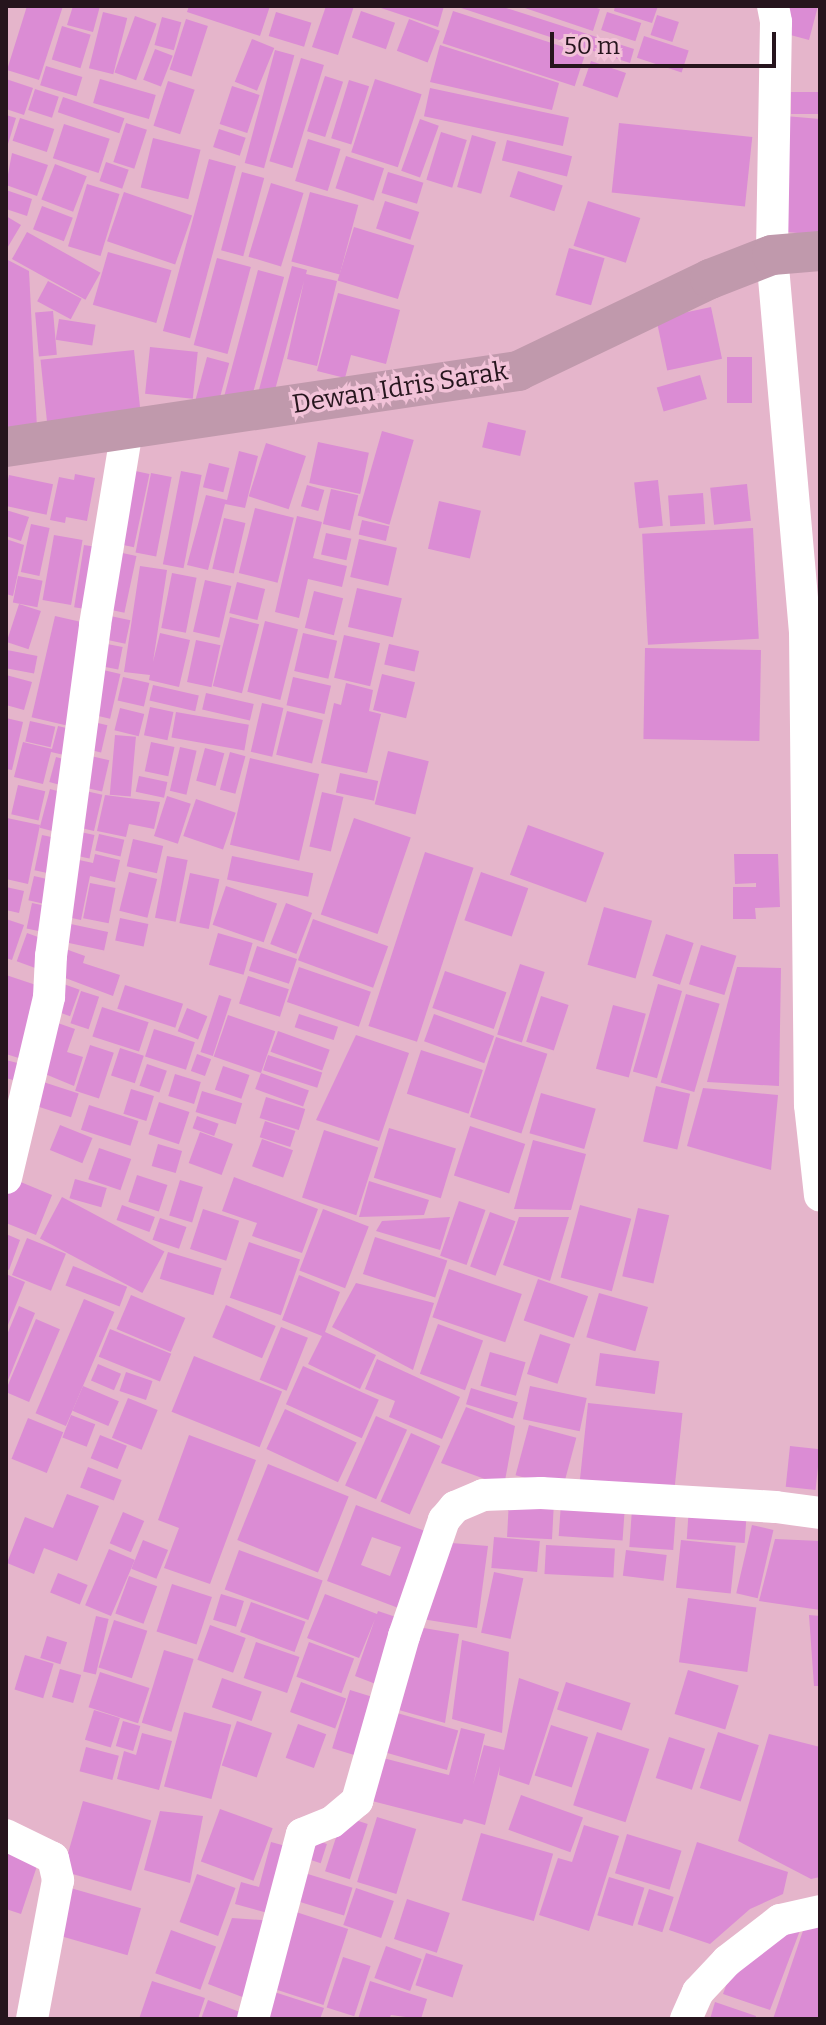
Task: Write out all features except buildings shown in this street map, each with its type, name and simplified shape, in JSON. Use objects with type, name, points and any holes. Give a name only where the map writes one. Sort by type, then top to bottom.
[{"type":"main road","name":"Dewan Idris Sarak","points":[[6,447],[518,371],[710,279],[772,255],[820,251]]},
{"type":"street","points":[[773,6],[776,22],[772,255],[805,632],[814,990],[810,1105],[820,1195]]},
{"type":"street","points":[[6,1178],[49,997],[51,956],[95,625],[127,429]]},
{"type":"street","points":[[253,2019],[302,1834],[332,1822],[357,1801],[404,1636],[444,1520],[455,1507],[483,1495],[541,1493],[776,1507],[820,1513]]},
{"type":"street","points":[[6,1835],[53,1858],[58,1880],[32,2019]]},
{"type":"street","points":[[686,2019],[698,1992],[727,1961],[780,1920],[820,1911]]}]
